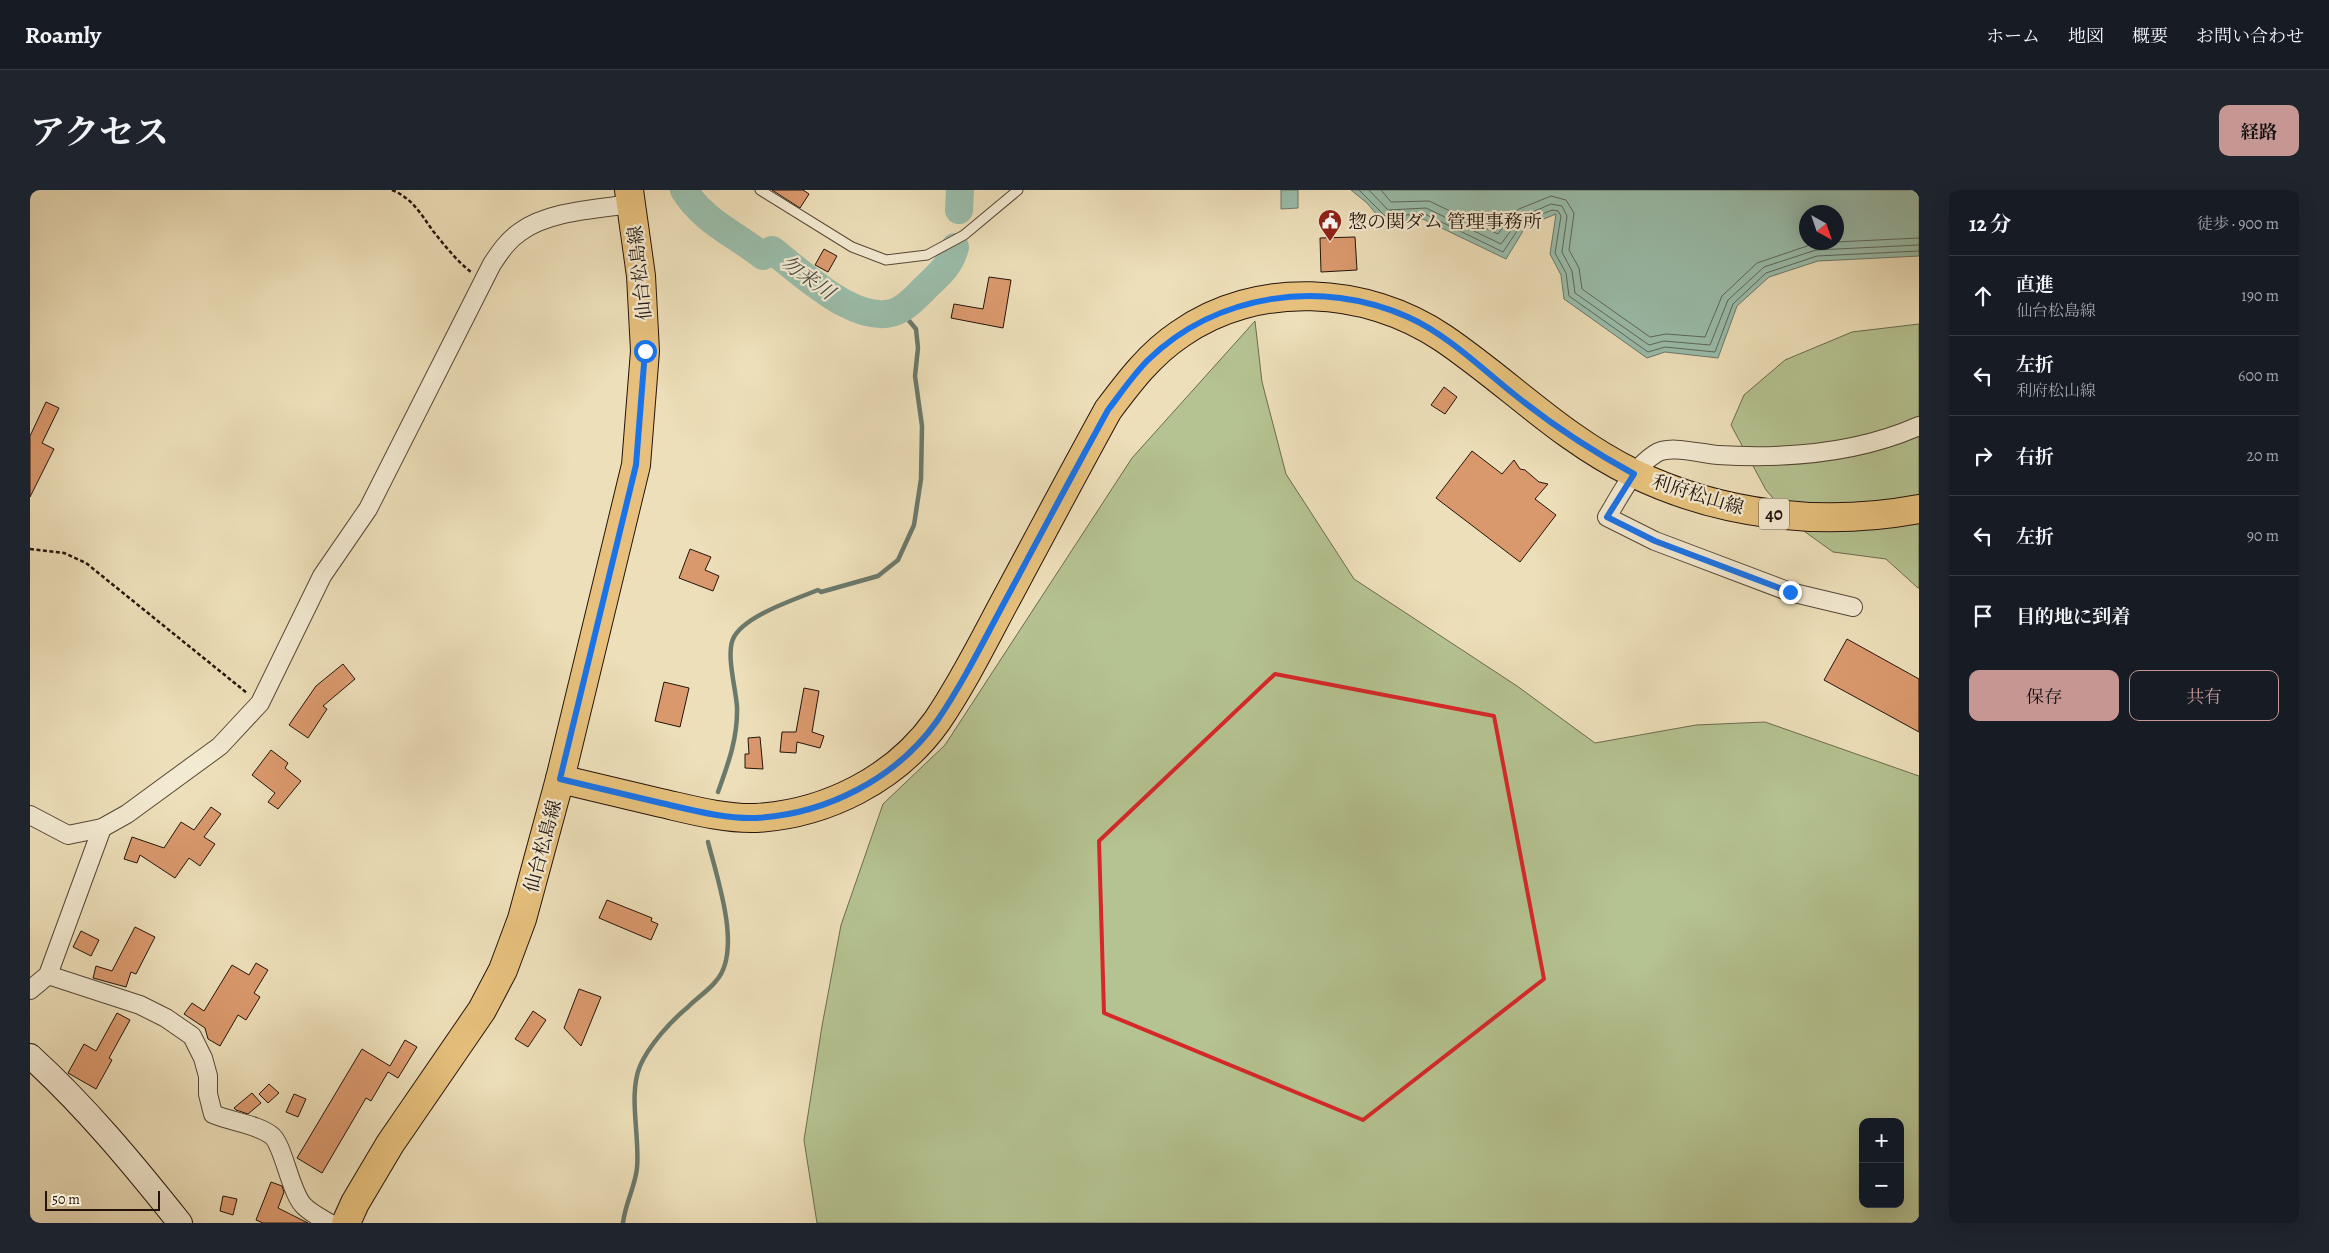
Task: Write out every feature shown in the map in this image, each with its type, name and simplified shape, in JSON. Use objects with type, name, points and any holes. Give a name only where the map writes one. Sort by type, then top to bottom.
[{"type":"main road","name":"仙台松島線","points":[[346,1223],[390,1144],[482,1010],[503,970],[522,919],[560,779],[636,465],[645,351],[641,276],[630,197]]},
{"type":"main road","name":"利府松山線","points":[[560,779],[699,812],[729,817],[756,818],[822,806],[853,792],[884,774],[913,748],[936,722],[965,674],[1108,410],[1137,372],[1160,349],[1200,320],[1261,300],[1298,295],[1340,299],[1375,305],[1408,318],[1442,337],[1545,418],[1594,452],[1634,474],[1707,501],[1780,515],[1832,518],[1882,516],[1919,509]]},
{"type":"street","points":[[30,815],[68,835],[102,828],[127,814],[220,746],[260,703],[322,576],[368,509],[483,282],[503,248],[520,232],[545,219],[630,197]]},
{"type":"street","points":[[1853,607],[1790,592],[1655,541],[1607,517],[1634,474],[1655,453],[1668,449],[1717,455],[1776,456],[1835,452],[1919,426]]},
{"type":"street","points":[[30,990],[48,975],[102,828]]},
{"type":"street","points":[[48,975],[140,1005],[166,1018],[192,1036],[203,1058],[208,1076],[208,1094],[213,1114],[231,1122],[258,1127],[274,1136],[294,1189],[303,1205],[329,1223]]},
{"type":"street","points":[[30,1056],[57,1080],[131,1162],[180,1223]]},
{"type":"lane","points":[[760,190],[852,248],[886,260],[927,255],[964,235],[1018,190]]},
{"type":"path","points":[[392,190],[404,195],[414,204],[461,264],[483,282]]},
{"type":"path","points":[[30,549],[64,553],[86,563],[260,703]]},
{"type":"highlighted area","points":[[1275,674],[1494,716],[1544,979],[1363,1120],[1104,1013],[1099,841]]},
{"type":"shaded area","points":[[1255,321],[1262,382],[1286,474],[1354,579],[1517,686],[1595,743],[1696,725],[1765,722],[1919,776],[1919,1223],[817,1223],[804,1140],[822,1026],[841,925],[883,804],[945,745],[1132,458]]},
{"type":"shaded area","points":[[1919,324],[1918,588],[1886,559],[1833,552],[1797,526],[1766,490],[1731,425],[1744,395],[1785,360],[1852,332]]},
{"type":"water","points":[[1281,190],[1298,190],[1298,208],[1281,209]]},
{"type":"water","points":[[1351,190],[1919,190],[1919,256],[1818,261],[1769,277],[1737,306],[1718,358],[1665,352],[1647,358],[1564,299],[1561,275],[1550,254],[1556,214],[1526,226],[1506,259],[1423,219],[1383,222],[1367,203]]},
{"type":"building","points":[[772,190],[803,190],[809,194],[800,208]]},
{"type":"building","points":[[1355,237],[1357,270],[1321,272],[1320,238]]},
{"type":"building","points":[[824,249],[837,256],[828,272],[815,265]]},
{"type":"building","points":[[989,277],[1011,280],[1003,328],[951,318],[954,304],[983,309]]},
{"type":"building","points":[[1444,387],[1457,397],[1445,414],[1431,405]]},
{"type":"building","points":[[46,402],[59,408],[42,443],[54,449],[30,497],[30,436]]},
{"type":"building","points":[[1472,451],[1502,474],[1514,460],[1520,469],[1525,470],[1539,482],[1548,484],[1535,499],[1556,515],[1520,562],[1436,498]]},
{"type":"building","points":[[690,549],[711,557],[705,570],[719,576],[713,591],[679,578]]},
{"type":"building","points":[[1847,639],[1919,679],[1919,732],[1824,680]]},
{"type":"building","points":[[343,664],[355,679],[323,706],[327,709],[308,738],[289,725],[316,686]]},
{"type":"building","points":[[664,682],[689,688],[680,727],[655,721]]},
{"type":"building","points":[[804,688],[819,691],[812,732],[824,736],[820,748],[797,742],[796,753],[780,752],[782,732],[796,732]]},
{"type":"building","points":[[760,737],[763,769],[745,768],[745,754],[749,754],[748,738]]},
{"type":"building","points":[[271,750],[288,763],[285,768],[301,781],[278,809],[268,802],[275,793],[252,775]]},
{"type":"building","points":[[211,807],[221,814],[204,837],[215,844],[200,866],[189,858],[175,878],[140,855],[137,863],[124,859],[132,837],[164,848],[181,822],[194,830]]},
{"type":"building","points":[[607,900],[652,918],[651,921],[658,924],[651,940],[599,918]]},
{"type":"building","points":[[135,927],[155,937],[136,974],[131,972],[126,987],[93,978],[96,966],[112,971]]},
{"type":"building","points":[[81,931],[99,940],[91,956],[73,947]]},
{"type":"building","points":[[256,963],[268,970],[254,993],[260,997],[246,1020],[238,1015],[220,1046],[208,1039],[205,1028],[184,1014],[192,1003],[204,1011],[232,965],[249,975]]},
{"type":"building","points":[[579,989],[601,997],[581,1046],[564,1028]]},
{"type":"building","points":[[533,1011],[546,1020],[528,1047],[515,1039]]},
{"type":"building","points":[[117,1013],[130,1020],[109,1058],[112,1060],[96,1089],[68,1073],[84,1044],[96,1051]]},
{"type":"building","points":[[405,1040],[417,1047],[398,1078],[388,1072],[371,1101],[366,1098],[322,1173],[297,1158],[362,1049],[390,1066]]},
{"type":"building","points":[[269,1084],[279,1093],[268,1103],[259,1094]]},
{"type":"building","points":[[252,1093],[261,1103],[248,1114],[234,1108]]},
{"type":"building","points":[[294,1094],[306,1099],[298,1117],[286,1112]]},
{"type":"building","points":[[271,1182],[282,1186],[284,1192],[278,1208],[308,1223],[263,1223],[256,1220]]},
{"type":"building","points":[[223,1196],[237,1199],[233,1215],[220,1211]]},
{"type":"waterway","name":"勿来川","points":[[684,190],[710,219],[763,256],[772,250],[833,296],[868,313],[885,314],[907,305],[943,270],[950,260],[955,247]]},
{"type":"waterway","name":"勿来川","points":[[959,210],[960,190]]},
{"type":"waterway","points":[[718,792],[732,751],[736,729],[737,707],[731,654],[733,639],[747,623],[771,609],[818,590],[821,592],[878,576],[898,560],[914,525],[921,479],[922,426],[915,376],[918,348],[916,329],[900,310]]},
{"type":"waterway","points":[[623,1223],[637,1168],[635,1090],[640,1066],[649,1050],[668,1026],[710,988],[724,968],[728,933],[726,914],[708,842]]},
{"type":"place","name":"惣の関ダム 管理事務所","points":[[1330,242]]},
{"type":"route","points":[[645,351],[642,415],[636,465],[560,779],[699,812],[729,817],[756,818],[787,814],[822,806],[853,792],[884,774],[913,748],[936,722],[965,674],[1108,410],[1137,372],[1160,349],[1200,320],[1261,300],[1298,295],[1340,299],[1375,305],[1408,318],[1442,337],[1545,418],[1594,452],[1634,474],[1607,517],[1655,541],[1790,592]]}]
